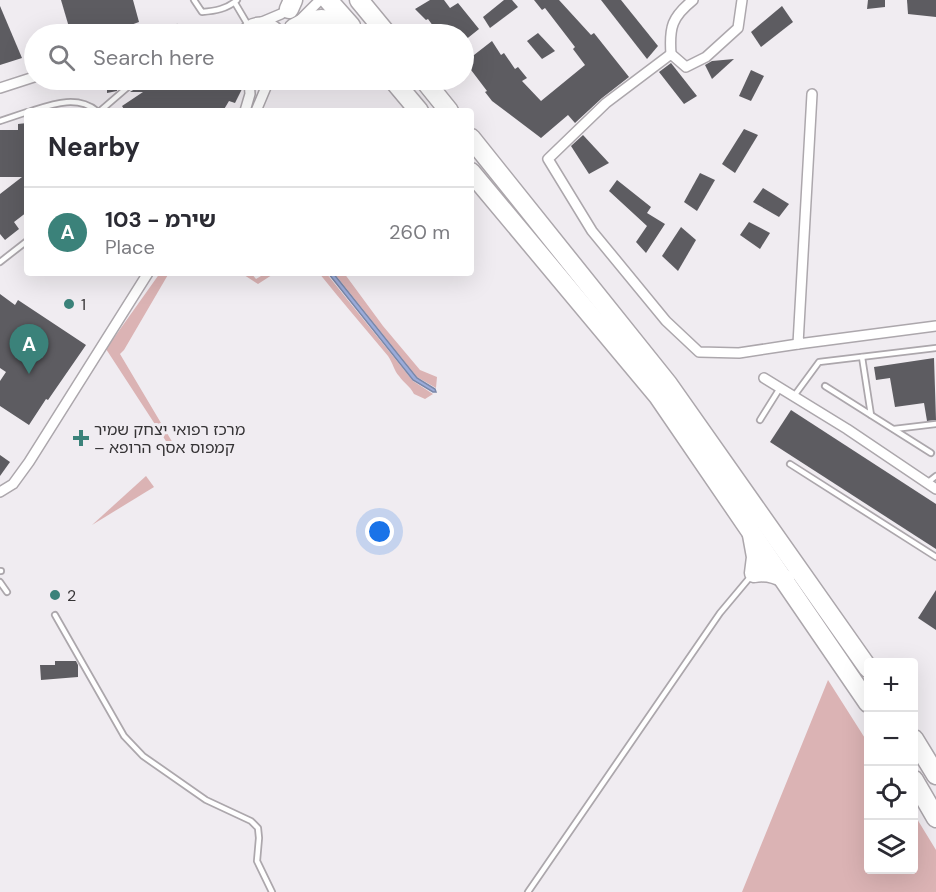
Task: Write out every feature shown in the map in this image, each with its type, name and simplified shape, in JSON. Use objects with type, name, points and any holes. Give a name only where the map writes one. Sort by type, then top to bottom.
[{"type":"highway","points":[[328,0],[348,24]]},
{"type":"highway","points":[[359,0],[379,24]]},
{"type":"highway","points":[[368,0],[375,19]]},
{"type":"highway","points":[[304,24],[315,18],[326,18],[340,24]]},
{"type":"highway","points":[[401,90],[416,108]]},
{"type":"highway","points":[[432,90],[447,108]]},
{"type":"highway","points":[[474,142],[668,384],[864,663]]},
{"type":"highway","points":[[474,176],[658,396],[864,697]]},
{"type":"highway","points":[[748,525],[754,538],[756,557],[754,573],[765,571],[785,579]]},
{"type":"highway","points":[[918,746],[936,775]]},
{"type":"highway","points":[[918,787],[936,818]]},
{"type":"street","points":[[297,24],[320,0]]},
{"type":"street","points":[[671,54],[671,25],[680,10],[693,0]]},
{"type":"street","points":[[671,54],[686,66],[706,57],[738,28],[742,0]]},
{"type":"street","points":[[253,24],[262,22],[295,3]]},
{"type":"street","points":[[262,22],[267,24]]},
{"type":"street","points":[[671,54],[606,103],[548,159],[592,231],[666,321],[699,352],[739,353],[936,326]]},
{"type":"street","points":[[0,88],[24,80]]},
{"type":"street","points":[[246,108],[250,90]]},
{"type":"street","points":[[257,108],[265,90]]},
{"type":"street","points":[[798,344],[812,94]]},
{"type":"street","points":[[0,492],[13,484],[21,473],[146,276]]},
{"type":"street","points":[[764,378],[936,489]]},
{"type":"lane","points":[[194,0],[202,12],[218,10],[236,1],[248,24]]},
{"type":"lane","points":[[103,108],[124,90]]},
{"type":"lane","points":[[43,108],[75,101],[93,108]]},
{"type":"lane","points":[[0,121],[24,114]]},
{"type":"lane","points":[[0,262],[24,243]]},
{"type":"lane","points":[[794,396],[819,362],[936,348]]},
{"type":"lane","points":[[862,357],[871,415]]},
{"type":"lane","points":[[825,386],[931,453]]},
{"type":"lane","points":[[760,420],[780,388]]},
{"type":"lane","points":[[894,429],[936,424]]},
{"type":"lane","points":[[790,464],[936,557]]},
{"type":"lane","points":[[927,483],[936,476]]},
{"type":"lane","points":[[528,892],[720,613],[754,573]]},
{"type":"lane","points":[[0,582],[7,592]]},
{"type":"lane","points":[[55,615],[124,736],[143,756],[206,800],[251,821],[258,828],[257,861],[272,892]]},
{"type":"shaded area","points":[[158,276],[167,276],[120,354],[180,455],[175,455],[106,349]]},
{"type":"shaded area","points":[[246,276],[254,276],[256,279],[261,276],[270,276],[258,284]]},
{"type":"shaded area","points":[[321,276],[328,276],[413,381],[433,394],[425,399],[414,394],[397,374],[388,356]]},
{"type":"shaded area","points":[[336,276],[346,276],[383,326],[420,370],[437,377],[436,388],[417,377]]},
{"type":"shaded area","points":[[146,476],[154,487],[92,525]]},
{"type":"shaded area","points":[[828,680],[864,737],[864,874],[918,874],[918,821],[936,850],[936,892],[742,892]]},
{"type":"water","points":[[330,276],[335,276],[417,378],[435,389],[436,392],[413,380]]},
{"type":"building","points":[[61,0],[133,0],[139,22],[134,24],[68,24]]},
{"type":"building","points":[[430,0],[444,0],[450,8],[458,3],[479,29],[474,33],[474,24],[432,24],[415,9]]},
{"type":"building","points":[[504,0],[512,0],[518,7],[490,28],[483,17]]},
{"type":"building","points":[[534,0],[559,0],[591,35],[594,33],[629,77],[575,123],[568,115],[541,138],[492,101],[474,74],[474,55],[492,41],[501,55],[504,53],[515,69],[518,67],[527,78],[522,81],[541,101],[585,65],[573,49],[575,47],[545,8],[542,10]]},
{"type":"building","points":[[601,0],[621,0],[658,46],[647,59]]},
{"type":"building","points":[[868,0],[885,0],[885,7],[867,9]]},
{"type":"building","points":[[907,0],[936,0],[936,17],[908,14]]},
{"type":"building","points":[[0,6],[22,58],[0,65]]},
{"type":"building","points":[[782,6],[793,22],[761,47],[751,32]]},
{"type":"building","points":[[538,33],[555,51],[542,59],[527,41]]},
{"type":"building","points":[[734,59],[712,79],[705,65],[712,61]]},
{"type":"building","points":[[671,63],[697,96],[684,104],[659,72]]},
{"type":"building","points":[[751,70],[764,76],[751,101],[739,96]]},
{"type":"building","points":[[133,90],[242,90],[235,103],[229,101],[225,108],[123,108],[122,106],[143,92],[130,92]]},
{"type":"building","points":[[24,123],[24,214],[14,222],[19,229],[5,240],[0,234],[0,194],[22,177],[0,177],[0,130],[18,130],[18,124]]},
{"type":"building","points":[[744,129],[758,135],[735,173],[722,164]]},
{"type":"building","points":[[583,135],[609,163],[589,174],[571,146]]},
{"type":"building","points":[[700,173],[715,180],[697,211],[684,202]]},
{"type":"building","points":[[617,180],[651,207],[647,213],[665,224],[646,253],[636,242],[647,226],[609,191]]},
{"type":"building","points":[[763,188],[789,204],[779,217],[753,202]]},
{"type":"building","points":[[749,222],[770,233],[760,249],[740,235]]},
{"type":"building","points":[[681,227],[696,240],[678,271],[662,256]]},
{"type":"building","points":[[0,294],[15,305],[18,300],[86,345],[29,425],[0,406],[0,381],[6,372],[0,368]]},
{"type":"building","points":[[934,358],[936,420],[927,421],[924,403],[895,407],[890,378],[876,380],[874,367]]},
{"type":"building","points":[[791,410],[936,504],[936,549],[770,442]]},
{"type":"building","points":[[0,455],[10,462],[0,476]]},
{"type":"building","points":[[936,590],[936,630],[918,618]]},
{"type":"building","points":[[55,661],[76,661],[78,677],[41,680],[40,665],[55,665]]},
{"type":"place","name":"1","points":[[69,304]]},
{"type":"place","name":"103 - שירמ","points":[[29,374]]},
{"type":"place","name":"מרכז רפואי יצחק שמיר – קמפוס אסף הרופא","points":[[81,438]]},
{"type":"place","name":"2","points":[[55,595]]}]
